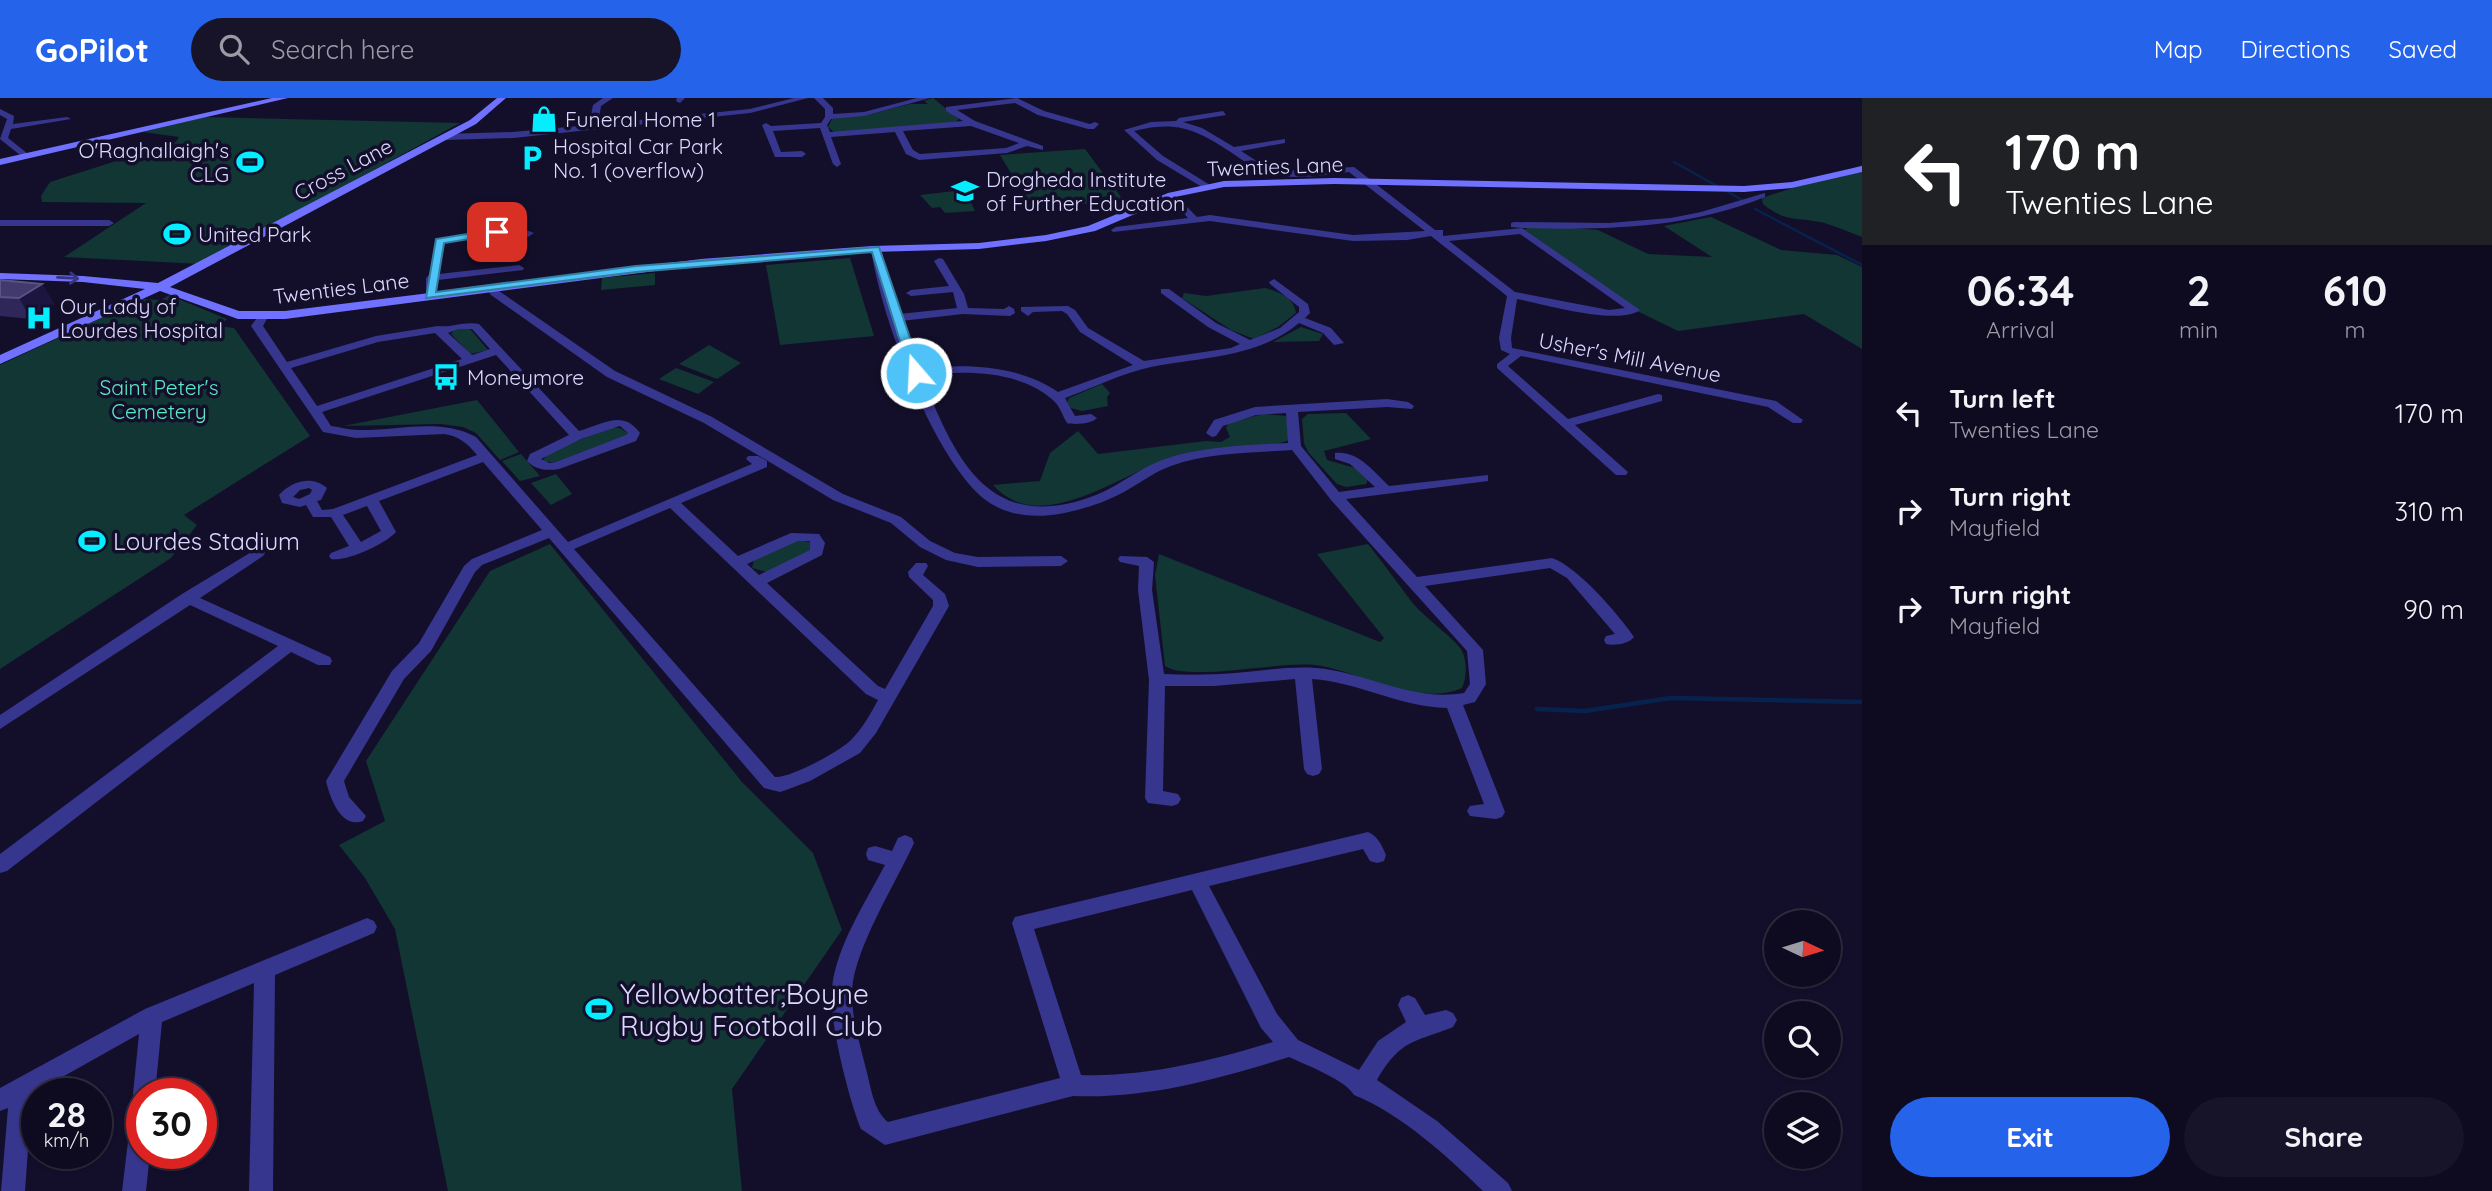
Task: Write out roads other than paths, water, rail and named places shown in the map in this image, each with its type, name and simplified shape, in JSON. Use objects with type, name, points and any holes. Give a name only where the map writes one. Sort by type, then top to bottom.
[{"type":"street","points":[[0,162],[284,98]]},
{"type":"street","name":"Cross Lane","points":[[0,360],[160,287],[473,122],[502,98]]},
{"type":"street","points":[[593,127],[597,105],[607,98]]},
{"type":"street","points":[[445,137],[482,138],[750,111],[804,98]]},
{"type":"street","points":[[818,98],[829,108],[826,126],[837,164]]},
{"type":"street","points":[[1040,148],[972,123],[946,106],[1015,99],[1066,122],[1091,127],[1094,124]]},
{"type":"street","points":[[826,126],[915,101],[926,102]]},
{"type":"street","points":[[0,111],[10,114],[4,139],[25,156]]},
{"type":"street","points":[[1208,187],[1160,158],[1128,130],[1223,113]]},
{"type":"street","points":[[5,132],[67,120]]},
{"type":"street","points":[[1116,230],[1194,219],[1226,219],[1353,238],[1439,236],[1522,231],[1635,310],[1609,313],[1512,295],[1439,236],[1351,169],[1283,173],[1260,167],[1196,127],[1174,121]]},
{"type":"street","points":[[802,154],[778,155],[767,127],[898,129],[972,123]]},
{"type":"street","points":[[898,129],[909,152],[919,157],[1007,150],[1024,144]]},
{"type":"street","points":[[1234,150],[1282,141]]},
{"type":"street","name":"Twenties Lane","points":[[0,276],[83,279],[160,287],[175,290],[221,311],[263,317],[308,314],[491,287],[701,262],[876,249],[979,246],[1073,233],[1110,222],[1172,195],[1208,187],[1284,181],[1744,189],[1792,185],[1862,169]]},
{"type":"street","points":[[1172,195],[1194,219]]},
{"type":"street","points":[[1439,236],[1478,226],[1597,228],[1676,222],[1735,207],[1762,195]]},
{"type":"street","points":[[0,223],[109,223]]},
{"type":"street","points":[[430,296],[431,278],[440,241],[460,236],[509,233]]},
{"type":"street","points":[[876,249],[938,432],[956,459],[989,494],[1007,507],[1049,510],[1080,504],[1105,496],[1167,463],[1241,450],[1295,446]]},
{"type":"street","points":[[431,278],[519,272],[520,256]]},
{"type":"street","points":[[929,271],[941,265],[956,289],[963,311]]},
{"type":"street","points":[[1057,397],[1142,365],[1207,357],[1250,345],[1299,320],[1305,313],[1304,306],[1274,282]]},
{"type":"street","points":[[491,287],[495,293],[611,373],[708,419],[838,497],[896,520],[925,544],[951,557],[978,562],[1061,561]]},
{"type":"street","points":[[911,293],[956,289]]},
{"type":"street","points":[[1164,291],[1212,325],[1250,345]]},
{"type":"street","name":"Usher's Mill Avenue","points":[[1512,295],[1504,347],[1517,354],[1772,404],[1797,419]]},
{"type":"street","points":[[1028,313],[1025,309],[1064,308],[1071,312],[1084,330],[1142,365]]},
{"type":"street","points":[[897,317],[963,311],[1010,313],[1009,309]]},
{"type":"street","points":[[263,317],[257,326],[327,429],[341,433],[426,430],[457,432],[471,440],[770,783],[780,785],[804,776],[854,748],[870,729],[886,697],[941,606],[940,598],[916,577],[915,572],[921,566]]},
{"type":"street","points":[[1299,320],[1328,330],[1338,343]]},
{"type":"street","points":[[284,367],[376,339],[442,331],[457,326],[475,327],[577,436]]},
{"type":"street","points":[[442,331],[470,360]]},
{"type":"street","points":[[313,411],[497,351]]},
{"type":"street","points":[[1517,354],[1501,366],[1621,472]]},
{"type":"street","points":[[916,373],[978,370],[1027,382],[1057,397],[1071,420],[1091,418]]},
{"type":"street","points":[[1625,391],[1642,402]]},
{"type":"street","points":[[1567,423],[1658,398]]},
{"type":"street","points":[[1212,433],[1218,423],[1232,416],[1255,411],[1387,403],[1408,406]]},
{"type":"street","points":[[1157,680],[1219,681],[1303,674],[1350,680],[1420,701],[1454,703],[1469,698],[1478,684],[1475,650],[1336,497],[1295,446],[1292,410]]},
{"type":"street","points":[[621,422],[628,425],[634,433],[631,438],[614,446],[559,465],[548,467],[534,461],[543,452],[577,436],[621,422]]},
{"type":"street","points":[[1340,456],[1354,461],[1384,489]]},
{"type":"street","points":[[310,500],[318,514],[335,513],[485,457]]},
{"type":"street","points":[[565,548],[762,464],[753,459]]},
{"type":"street","points":[[1336,497],[1384,489],[1454,484],[1483,478]]},
{"type":"street","points":[[336,556],[389,532],[371,500]]},
{"type":"street","points":[[673,503],[872,690],[886,697]]},
{"type":"street","points":[[335,513],[358,548]]},
{"type":"street","points":[[357,816],[345,808],[339,799],[335,781],[398,675],[425,647],[470,569],[477,562],[551,532]]},
{"type":"street","points":[[736,563],[796,536],[814,537],[818,543],[817,552],[757,582]]},
{"type":"street","points":[[0,723],[258,552]]},
{"type":"street","points":[[1125,559],[1147,562],[1145,590],[1157,680],[1154,798],[1172,799]]},
{"type":"street","points":[[1413,583],[1537,563],[1552,563],[1572,575],[1626,637],[1612,640]]},
{"type":"street","points":[[187,598],[324,661]]},
{"type":"street","points":[[0,865],[290,645]]},
{"type":"street","points":[[1303,674],[1313,769]]},
{"type":"street","points":[[1454,703],[1496,812],[1476,811]]},
{"type":"street","points":[[1073,1085],[1022,923],[1198,883],[1368,840],[1377,855]]},
{"type":"street","points":[[875,854],[901,852],[848,965],[842,987],[843,1008],[869,1121],[885,1134],[1073,1085],[1103,1088],[1143,1085],[1290,1047]]},
{"type":"street","points":[[1198,883],[1269,1021],[1290,1047],[1312,1056],[1362,1087],[1460,1153],[1500,1191]]},
{"type":"street","points":[[41,1078],[152,1016],[368,927]]},
{"type":"street","points":[[261,1191],[265,968]]},
{"type":"street","points":[[1408,1005],[1419,1025]]},
{"type":"street","points":[[146,1078],[152,1016]]},
{"type":"street","points":[[1362,1087],[1376,1059],[1393,1038],[1419,1025],[1446,1020]]},
{"type":"street","points":[[0,1100],[21,1089]]},
{"type":"street","points":[[13,1191],[21,1089]]},
{"type":"street","points":[[134,1191],[136,1169]]},
{"type":"waterway","points":[[1674,162],[1717,186]]},
{"type":"waterway","points":[[1728,192],[1742,200]]},
{"type":"waterway","points":[[1755,209],[1862,265]]},
{"type":"waterway","points":[[1537,709],[1585,711],[1671,698],[1862,702]]},
{"type":"place","name":"Funeral Home 1","points":[[544,119]]},
{"type":"place","name":"Hospital Car Park No. 1 (overflow)","points":[[532,158]]},
{"type":"place","name":"O'Raghallaigh's CLG","points":[[250,162]]},
{"type":"place","name":"Drogheda Institute of Further Education","points":[[965,191]]},
{"type":"place","name":"United Park","points":[[177,234]]},
{"type":"place","name":"Our Lady of Lourdes Hospital","points":[[39,318]]},
{"type":"place","name":"Moneymore","points":[[446,377]]},
{"type":"place","name":"Lourdes Stadium","points":[[92,541]]},
{"type":"place","name":"Yellowbatter;Boyne Rugby Football Club","points":[[599,1009]]},
{"type":"park label","name":"Saint Peter's Cemetery","points":[[159,399]]}]
